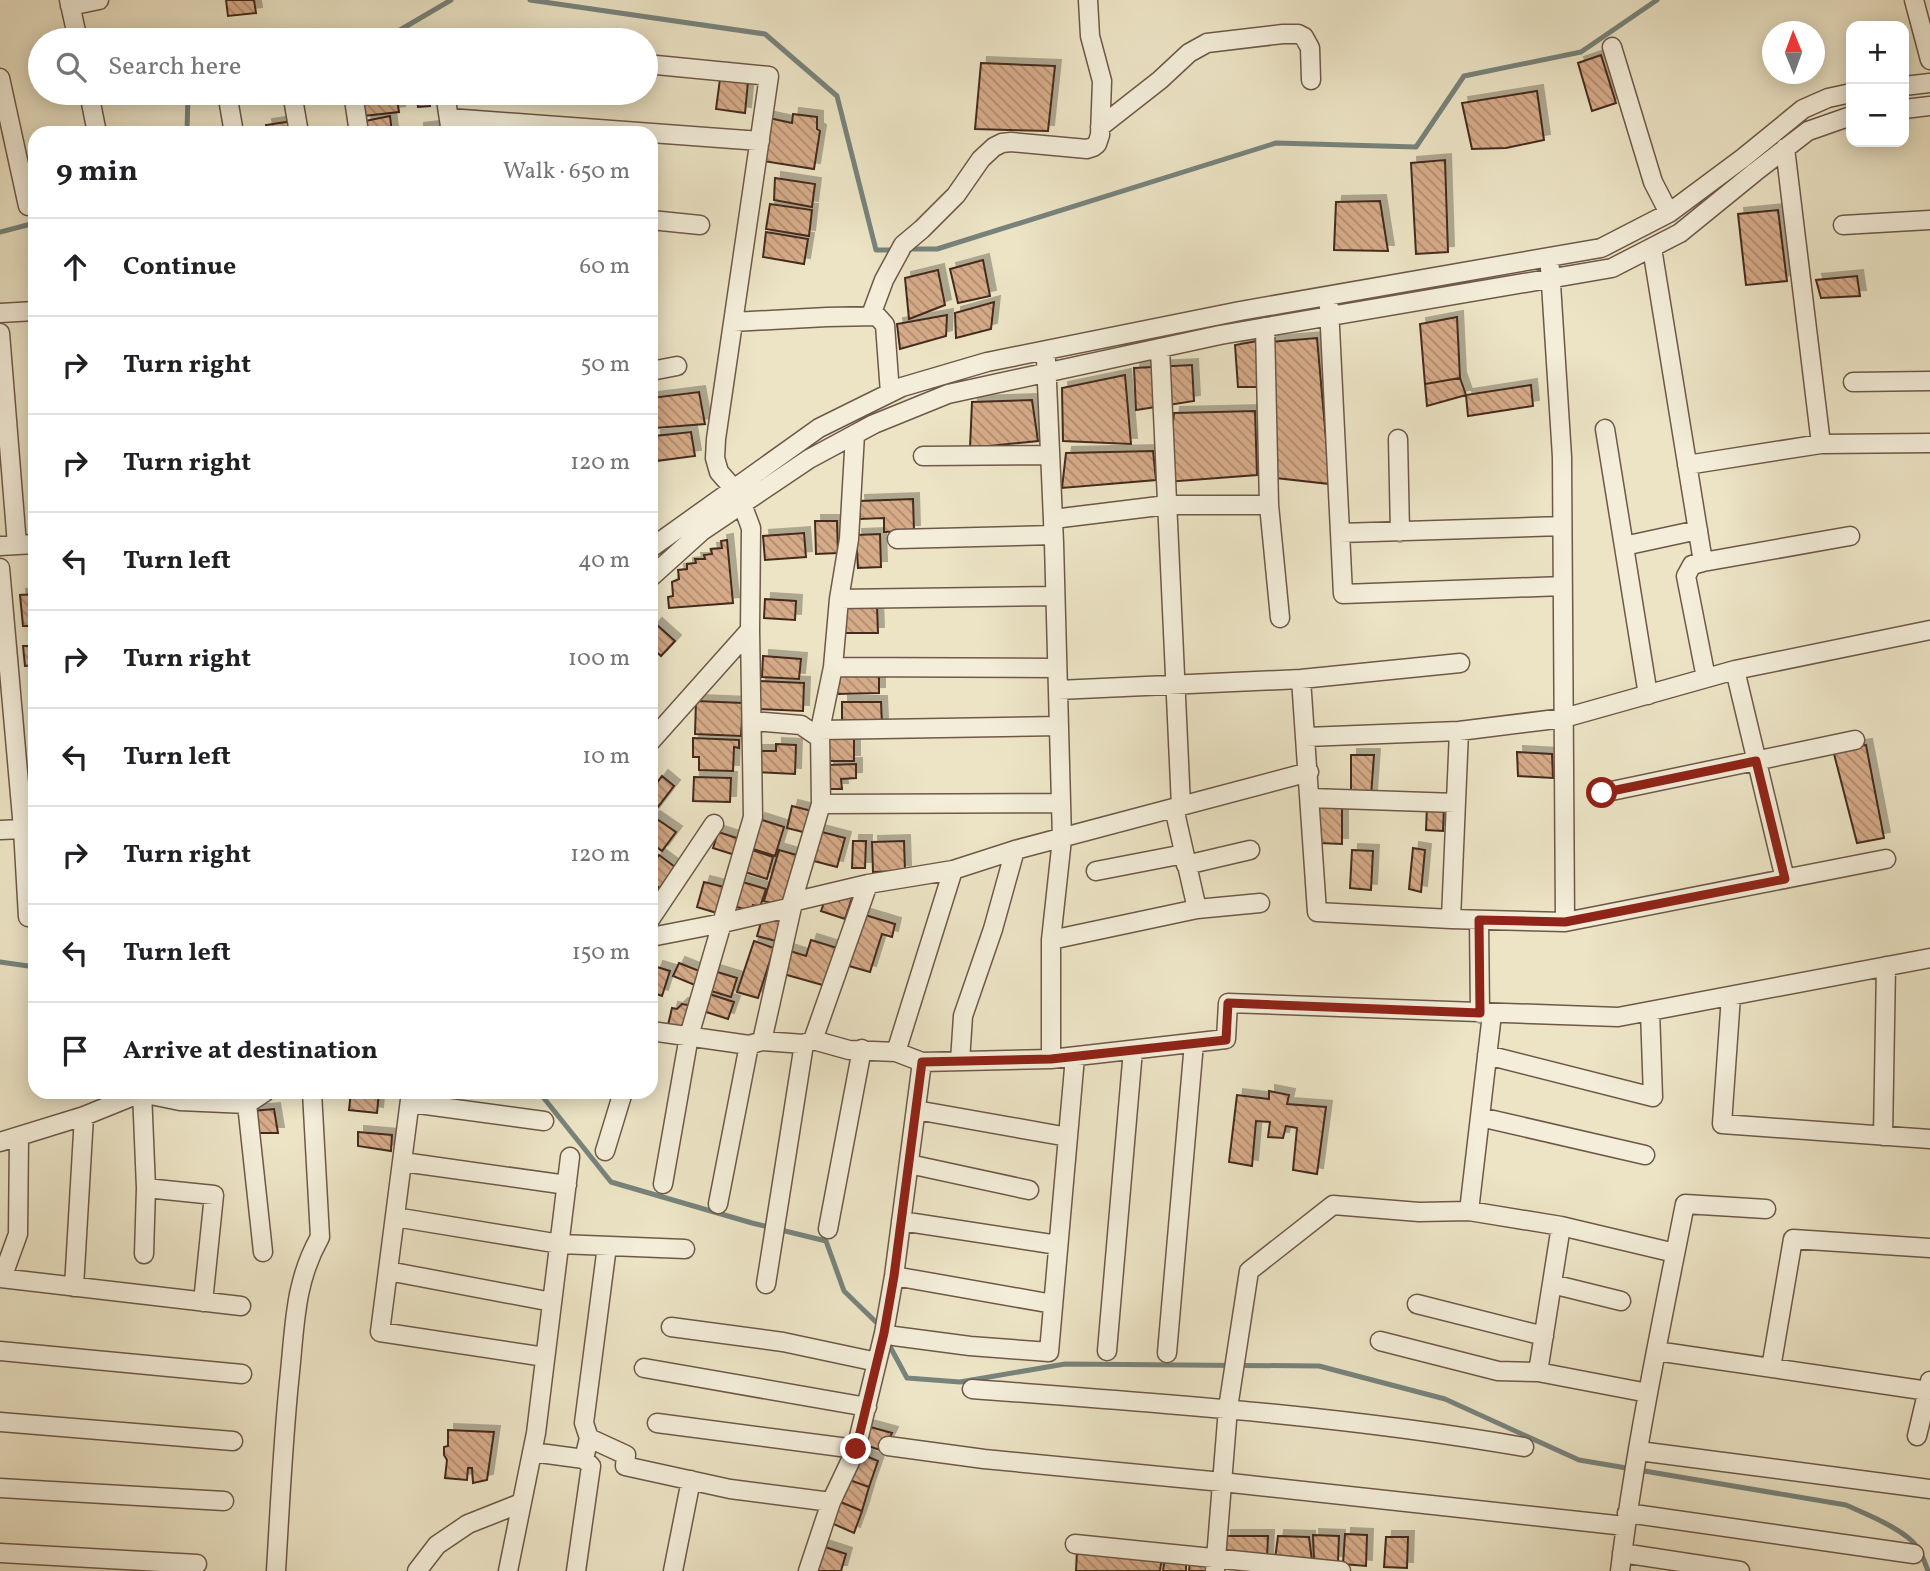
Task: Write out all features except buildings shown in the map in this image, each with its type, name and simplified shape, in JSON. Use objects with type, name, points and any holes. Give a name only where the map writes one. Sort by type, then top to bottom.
[{"type":"street","points":[[75,28],[70,3],[99,0]]},
{"type":"street","points":[[871,315],[884,280],[901,248],[956,195],[981,159],[993,147],[1011,142],[1087,149],[1097,144],[1102,81],[1090,36],[1088,0]]},
{"type":"street","points":[[1914,0],[1930,60]]},
{"type":"street","points":[[1100,127],[1160,80],[1189,53],[1207,43],[1298,34],[1304,37],[1310,48],[1311,80]]},
{"type":"street","points":[[1612,47],[1653,182],[1669,214]]},
{"type":"street","points":[[658,65],[769,76],[715,458],[719,472],[738,496],[751,528],[753,817],[689,1036],[663,1184]]},
{"type":"street","points":[[0,78],[28,206]]},
{"type":"street","points":[[1909,85],[1930,83]]},
{"type":"street","points":[[658,571],[738,496],[819,428],[902,387],[987,362],[1240,311],[1601,248],[1669,214],[1803,109],[1828,98],[1846,94]]},
{"type":"street","points":[[91,105],[96,126]]},
{"type":"street","points":[[229,105],[233,126]]},
{"type":"street","points":[[294,105],[298,126]]},
{"type":"street","points":[[355,105],[358,126]]},
{"type":"street","points":[[447,105],[450,125],[482,126]]},
{"type":"street","points":[[1909,108],[1930,106]]},
{"type":"street","points":[[658,544],[738,496],[874,424],[948,394],[1265,327],[1612,268],[1680,233],[1808,131],[1846,118]]},
{"type":"street","points":[[658,135],[760,141]]},
{"type":"street","points":[[1785,148],[1821,444]]},
{"type":"street","points":[[1843,225],[1930,220]]},
{"type":"street","points":[[658,221],[699,225]]},
{"type":"street","points":[[1652,248],[1703,562]]},
{"type":"street","points":[[1549,258],[1562,457],[1565,922]]},
{"type":"street","points":[[1329,296],[1343,594],[1563,586]]},
{"type":"street","points":[[0,313],[28,311]]},
{"type":"street","points":[[733,322],[877,316],[885,325],[890,393]]},
{"type":"street","points":[[1265,327],[1269,505],[1280,618]]},
{"type":"street","points":[[0,333],[17,545]]},
{"type":"street","points":[[1160,348],[1175,685],[1177,807],[1185,859],[1197,909]]},
{"type":"street","points":[[1045,350],[1062,839],[1051,940],[1051,1059]]},
{"type":"street","points":[[658,370],[677,366]]},
{"type":"street","points":[[1853,382],[1930,381]]},
{"type":"street","points":[[1605,429],[1648,695]]},
{"type":"street","points":[[752,721],[801,725],[820,738],[834,667],[839,599],[849,539],[855,434]]},
{"type":"street","points":[[1398,439],[1400,531]]},
{"type":"street","points":[[1687,465],[1821,444],[1930,443]]},
{"type":"street","points":[[923,456],[1050,455]]},
{"type":"street","points":[[897,539],[1053,527],[1167,505],[1269,505]]},
{"type":"street","points":[[1340,533],[1562,526]]},
{"type":"street","points":[[1624,545],[1698,530]]},
{"type":"street","points":[[1706,678],[1686,576],[1692,565],[1850,536]]},
{"type":"street","points":[[0,568],[6,698],[23,829],[28,917]]},
{"type":"street","points":[[839,599],[1055,596]]},
{"type":"street","points":[[658,730],[750,630]]},
{"type":"street","points":[[1306,737],[1460,731],[1564,718],[1735,670],[1930,630]]},
{"type":"street","points":[[1058,690],[1301,679],[1460,663]]},
{"type":"street","points":[[834,667],[1057,668]]},
{"type":"street","points":[[1735,670],[1785,879]]},
{"type":"street","points":[[1301,679],[1317,912],[1565,922],[1886,859]]},
{"type":"street","points":[[820,730],[1059,726]]},
{"type":"street","points":[[718,1204],[755,1043],[821,804],[820,730]]},
{"type":"street","points":[[1451,919],[1460,731]]},
{"type":"street","points":[[1602,793],[1855,740]]},
{"type":"street","points":[[658,936],[723,923],[868,884],[953,870],[1015,850],[1309,772]]},
{"type":"street","points":[[1310,798],[1456,803]]},
{"type":"street","points":[[821,804],[1061,803]]},
{"type":"street","points":[[658,908],[714,824]]},
{"type":"street","points":[[0,830],[23,829]]},
{"type":"street","points":[[960,1061],[963,1016],[993,929],[1015,850]]},
{"type":"street","points":[[1096,871],[1251,850]]},
{"type":"street","points":[[896,1052],[953,870]]},
{"type":"street","points":[[766,1284],[808,1042],[868,884]]},
{"type":"street","points":[[1051,940],[1197,909],[1260,903]]},
{"type":"street","points":[[1469,1212],[1487,1055],[1479,920]]},
{"type":"street","points":[[658,1032],[755,1043],[808,1042],[849,1050],[896,1052],[922,1062],[1051,1059],[1226,1040],[1228,1003],[1618,1017],[1930,958]]},
{"type":"street","points":[[1883,1136],[1886,966]]},
{"type":"street","points":[[1731,996],[1722,1124],[1930,1139]]},
{"type":"street","points":[[1487,1055],[1653,1097],[1650,1011]]},
{"type":"street","points":[[1167,1353],[1194,1043]]},
{"type":"street","points":[[828,1229],[862,1049]]},
{"type":"street","points":[[1107,1352],[1133,1050]]},
{"type":"street","points":[[671,1327],[783,1342],[882,1344],[894,1336],[970,1346],[1049,1352],[1075,1057]]},
{"type":"street","points":[[808,1571],[831,1502],[856,1449],[882,1344],[894,1276],[922,1062]]},
{"type":"street","points":[[0,1142],[85,1116],[125,1099]]},
{"type":"street","points":[[141,1099],[146,1188],[144,1254]]},
{"type":"street","points":[[171,1099],[247,1104],[254,1099]]},
{"type":"street","points":[[276,1571],[284,1431],[298,1292],[320,1237],[312,1099]]},
{"type":"street","points":[[411,1099],[380,1332],[545,1357]]},
{"type":"street","points":[[422,1099],[544,1121]]},
{"type":"street","points":[[605,1151],[621,1099]]},
{"type":"street","points":[[247,1104],[263,1252]]},
{"type":"street","points":[[916,1110],[1068,1137]]},
{"type":"street","points":[[74,1287],[85,1116]]},
{"type":"street","points":[[1480,1117],[1645,1155]]},
{"type":"street","points":[[19,1136],[18,1234],[1,1278],[240,1306]]},
{"type":"street","points":[[508,1571],[532,1451],[570,1157]]},
{"type":"street","points":[[402,1162],[567,1185]]},
{"type":"street","points":[[909,1164],[1029,1190]]},
{"type":"street","points":[[146,1188],[214,1195],[203,1302]]},
{"type":"street","points":[[1740,1571],[1621,1562],[1648,1393],[1685,1204],[1766,1209]]},
{"type":"street","points":[[1216,1564],[1228,1408],[1248,1270],[1332,1205],[1419,1212],[1469,1212],[1562,1226],[1675,1253]]},
{"type":"street","points":[[395,1217],[560,1244],[685,1249]]},
{"type":"street","points":[[901,1220],[1058,1245]]},
{"type":"street","points":[[1538,1372],[1562,1226]]},
{"type":"street","points":[[1771,1368],[1793,1239],[1930,1248]]},
{"type":"street","points":[[584,1459],[589,1438],[584,1423],[607,1246]]},
{"type":"street","points":[[388,1271],[552,1302]]},
{"type":"street","points":[[894,1276],[1053,1304]]},
{"type":"street","points":[[1552,1284],[1621,1301]]},
{"type":"street","points":[[1417,1304],[1544,1336]]},
{"type":"street","points":[[1380,1341],[1498,1371],[1538,1372],[1648,1393]]},
{"type":"street","points":[[0,1351],[242,1374]]},
{"type":"street","points":[[1656,1351],[1771,1368],[1929,1385],[1917,1436]]},
{"type":"street","points":[[645,1368],[867,1407]]},
{"type":"street","points":[[972,1389],[1228,1408],[1442,1433],[1524,1447]]},
{"type":"street","points":[[0,1422],[233,1441]]},
{"type":"street","points":[[657,1423],[856,1449]]},
{"type":"street","points":[[589,1438],[626,1455],[625,1466],[730,1489],[831,1502]]},
{"type":"street","points":[[888,1446],[984,1459],[1626,1520],[1914,1554]]},
{"type":"street","points":[[532,1451],[584,1459],[592,1466],[576,1571]]},
{"type":"street","points":[[1637,1460],[1930,1489]]},
{"type":"street","points":[[673,1571],[691,1480]]},
{"type":"street","points":[[0,1488],[224,1501]]},
{"type":"street","points":[[416,1571],[437,1545],[457,1531],[522,1503]]},
{"type":"street","points":[[1075,1544],[1216,1564],[1341,1571]]},
{"type":"street","points":[[0,1553],[197,1564]]},
{"type":"waterway","points":[[403,28],[451,0]]},
{"type":"waterway","points":[[530,0],[765,34],[837,96],[876,250],[896,250]]},
{"type":"waterway","points":[[906,249],[937,249],[1276,143],[1416,147],[1464,76],[1581,52],[1657,0]]},
{"type":"waterway","points":[[187,126],[188,105]]},
{"type":"waterway","points":[[0,232],[28,225]]},
{"type":"waterway","points":[[0,962],[28,966]]},
{"type":"waterway","points":[[545,1099],[611,1182],[752,1223],[826,1241],[844,1291],[880,1326]]},
{"type":"waterway","points":[[887,1341],[907,1378],[960,1382],[1065,1364],[1319,1366],[1445,1399],[1579,1460],[1846,1505],[1898,1530],[1912,1541],[1928,1571]]},
{"type":"route","points":[[856,1449],[884,1333],[894,1276],[922,1062],[1051,1059],[1226,1040],[1228,1003],[1480,1013],[1479,920],[1565,922],[1785,879],[1756,761],[1602,793]]}]
